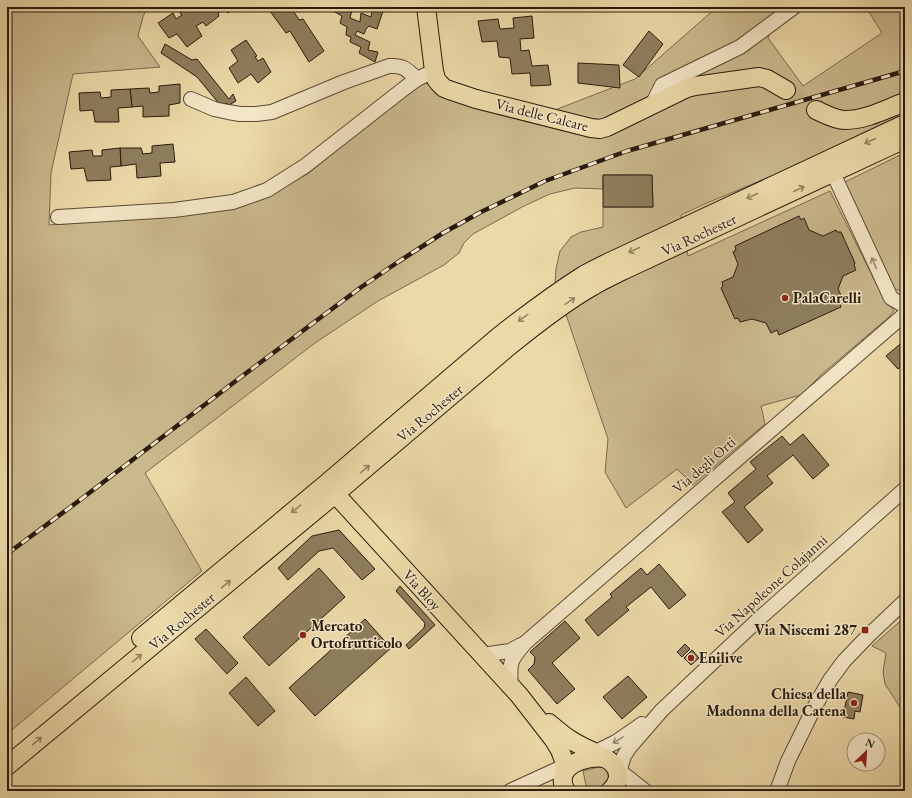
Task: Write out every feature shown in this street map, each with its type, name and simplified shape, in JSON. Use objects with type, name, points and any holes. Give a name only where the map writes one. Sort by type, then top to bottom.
[{"type":"main road","name":"Via delle Calcare","points":[[426,7],[434,71],[436,78],[444,88],[476,99],[591,128],[600,129],[607,127],[680,91],[695,86],[759,77],[767,79],[786,90]]},
{"type":"main road","points":[[816,110],[830,117],[844,120],[865,117],[905,102]]},
{"type":"main road","name":"Via Rochester","points":[[7,766],[331,489],[498,337],[519,320],[586,274],[905,124]]},
{"type":"main road","name":"Via Rochester","points":[[7,750],[528,331],[568,302],[593,286],[624,270],[905,139]]},
{"type":"main road","name":"Via Bloy","points":[[331,489],[515,691]]},
{"type":"main road","points":[[515,691],[554,740],[564,760],[596,764]]},
{"type":"main road","points":[[515,691],[558,731],[574,742],[617,782],[614,788],[610,791]]},
{"type":"main road","points":[[566,791],[563,784],[563,779],[596,764]]},
{"type":"street","points":[[652,105],[662,85],[740,47],[794,7]]},
{"type":"street","points":[[191,99],[214,109],[240,114],[256,114],[272,112],[344,82],[389,66],[397,65],[404,67],[417,79]]},
{"type":"street","points":[[58,217],[174,210],[232,202],[267,190],[305,166],[406,86],[434,71]]},
{"type":"street","points":[[834,173],[891,298],[905,306]]},
{"type":"street","name":"Via degli Orti","points":[[494,668],[499,661],[512,654],[525,643],[905,314]]},
{"type":"street","name":"Via Napoleone Colajanni","points":[[662,710],[761,617],[905,489]]},
{"type":"street","points":[[777,791],[788,762],[815,706],[830,680],[844,661],[905,601]]},
{"type":"street","points":[[482,655],[512,654],[510,674],[515,691]]},
{"type":"street","points":[[596,764],[616,742],[662,710]]},
{"type":"street","points":[[510,791],[596,764],[629,748],[662,710]]},
{"type":"street","points":[[596,764],[628,770],[641,788]]},
{"type":"shaded area","points":[[7,7],[147,7],[138,36],[160,67],[73,74],[51,173],[49,225],[197,213],[266,196],[309,173],[410,89],[421,83],[428,83],[534,118],[635,79],[717,7],[779,7],[768,38],[803,86],[882,33],[866,7],[905,7],[905,113],[774,175],[681,215],[688,256],[830,191],[881,293],[894,311],[888,318],[823,373],[801,395],[761,406],[765,424],[693,485],[677,469],[626,508],[605,472],[608,439],[555,282],[556,269],[560,251],[571,237],[581,232],[603,227],[603,207],[653,207],[652,175],[603,175],[603,189],[575,188],[550,194],[524,206],[473,234],[464,243],[459,253],[444,265],[378,301],[315,343],[145,473],[202,571],[7,734]]},
{"type":"shaded area","points":[[902,154],[905,159],[905,292],[894,289],[843,183]]},
{"type":"shaded area","points":[[905,617],[905,715],[885,684],[883,672],[886,653],[872,646]]},
{"type":"shaded area","points":[[599,767],[608,772],[609,780],[602,786],[587,790],[583,771]]},
{"type":"building","points":[[189,7],[236,7],[228,13],[225,9],[218,13],[219,16],[206,26],[203,22],[196,26],[202,36],[187,47],[177,34],[169,38],[158,23],[173,13],[176,19],[182,15],[180,13]]},
{"type":"building","points":[[267,7],[291,7],[299,20],[303,19],[324,51],[309,62],[290,31],[286,33]]},
{"type":"building","points":[[335,7],[346,7],[352,10],[350,18],[360,22],[361,13],[371,17],[373,7],[383,11],[377,29],[369,26],[364,34],[357,31],[355,35],[370,42],[368,50],[378,52],[375,62],[359,53],[361,47],[350,42],[351,37],[346,35],[347,27],[340,23],[342,16],[333,11]]},
{"type":"building","points":[[532,16],[534,38],[520,39],[521,51],[529,50],[532,66],[548,65],[551,85],[531,86],[530,73],[512,74],[510,58],[499,57],[497,41],[482,42],[478,21],[498,19],[500,29],[514,28],[513,18]]},
{"type":"building","points":[[649,31],[663,44],[639,77],[623,65]]},
{"type":"building","points":[[246,40],[257,56],[255,57],[258,61],[263,58],[271,72],[258,83],[251,74],[238,83],[229,68],[238,61],[231,50]]},
{"type":"building","points":[[165,44],[192,60],[197,59],[229,99],[233,94],[236,101],[229,105],[226,103],[221,106],[197,77],[161,53]]},
{"type":"building","points":[[578,63],[619,65],[620,88],[578,83]]},
{"type":"building","points":[[180,84],[180,103],[169,105],[169,116],[143,117],[143,106],[132,107],[130,89],[149,88],[150,93],[159,92],[159,86]]},
{"type":"building","points":[[130,89],[132,107],[118,108],[119,122],[95,122],[93,110],[80,111],[79,93],[100,92],[101,98],[111,97],[111,90]]},
{"type":"building","points":[[173,144],[175,162],[160,163],[161,176],[137,178],[136,164],[121,166],[120,148],[141,148],[143,154],[152,153],[152,146]]},
{"type":"building","points":[[120,148],[121,166],[110,167],[111,180],[87,181],[84,168],[71,169],[69,152],[92,150],[93,156],[102,156],[102,150]]},
{"type":"building","points":[[603,175],[652,175],[653,207],[603,207]]},
{"type":"building","points":[[799,216],[801,220],[804,218],[809,230],[823,236],[836,230],[837,232],[841,232],[855,263],[854,265],[856,270],[843,276],[838,289],[844,302],[840,304],[841,307],[779,335],[777,330],[771,333],[766,323],[752,319],[740,322],[738,318],[735,319],[721,288],[723,286],[722,282],[733,277],[738,264],[733,252],[736,250],[735,246]]},
{"type":"building","points":[[905,340],[905,363],[898,369],[886,356]]},
{"type":"building","points":[[803,434],[829,465],[813,479],[793,455],[767,476],[773,483],[744,507],[763,530],[748,543],[722,512],[735,502],[728,493],[756,469],[750,462],[782,436],[790,445]]},
{"type":"building","points":[[339,530],[375,569],[362,580],[333,548],[319,551],[288,580],[278,568],[312,536]]},
{"type":"building","points":[[659,564],[686,595],[669,609],[651,587],[626,607],[629,610],[598,636],[585,620],[612,597],[610,594],[641,568],[647,575]]},
{"type":"building","points":[[319,568],[345,597],[269,666],[243,637]]},
{"type":"building","points":[[400,586],[435,625],[409,649],[406,645],[424,628],[425,623],[396,591]]},
{"type":"building","points":[[365,619],[391,648],[315,716],[289,688]]},
{"type":"building","points":[[565,621],[580,638],[552,663],[575,689],[557,704],[528,670],[534,664],[535,657],[530,652]]},
{"type":"building","points":[[206,629],[238,663],[227,674],[195,639]]},
{"type":"building","points":[[685,644],[690,649],[682,657],[677,652]]},
{"type":"building","points":[[692,650],[699,658],[691,665],[684,658]]},
{"type":"building","points":[[628,676],[647,697],[622,719],[603,697]]},
{"type":"building","points":[[246,677],[275,711],[258,726],[229,693]]},
{"type":"building","name":"Chiesa della Madonna della Catena","points":[[848,692],[863,695],[860,712],[855,711],[854,719],[843,717]]},
{"type":"tunnel","points":[[786,90],[816,110]]},
{"type":"railway","points":[[7,554],[360,288],[443,233],[481,212],[545,181],[627,151],[905,71]]},
{"type":"place","name":"PalaCarelli","points":[[785,298]]},
{"type":"place","name":"Via Niscemi 287","points":[[865,630]]},
{"type":"place","name":"Mercato Ortofrutticolo","points":[[303,635]]},
{"type":"place","name":"Enilive","points":[[691,658]]},
{"type":"place","name":"Chiesa della Madonna della Catena","points":[[854,703]]}]
